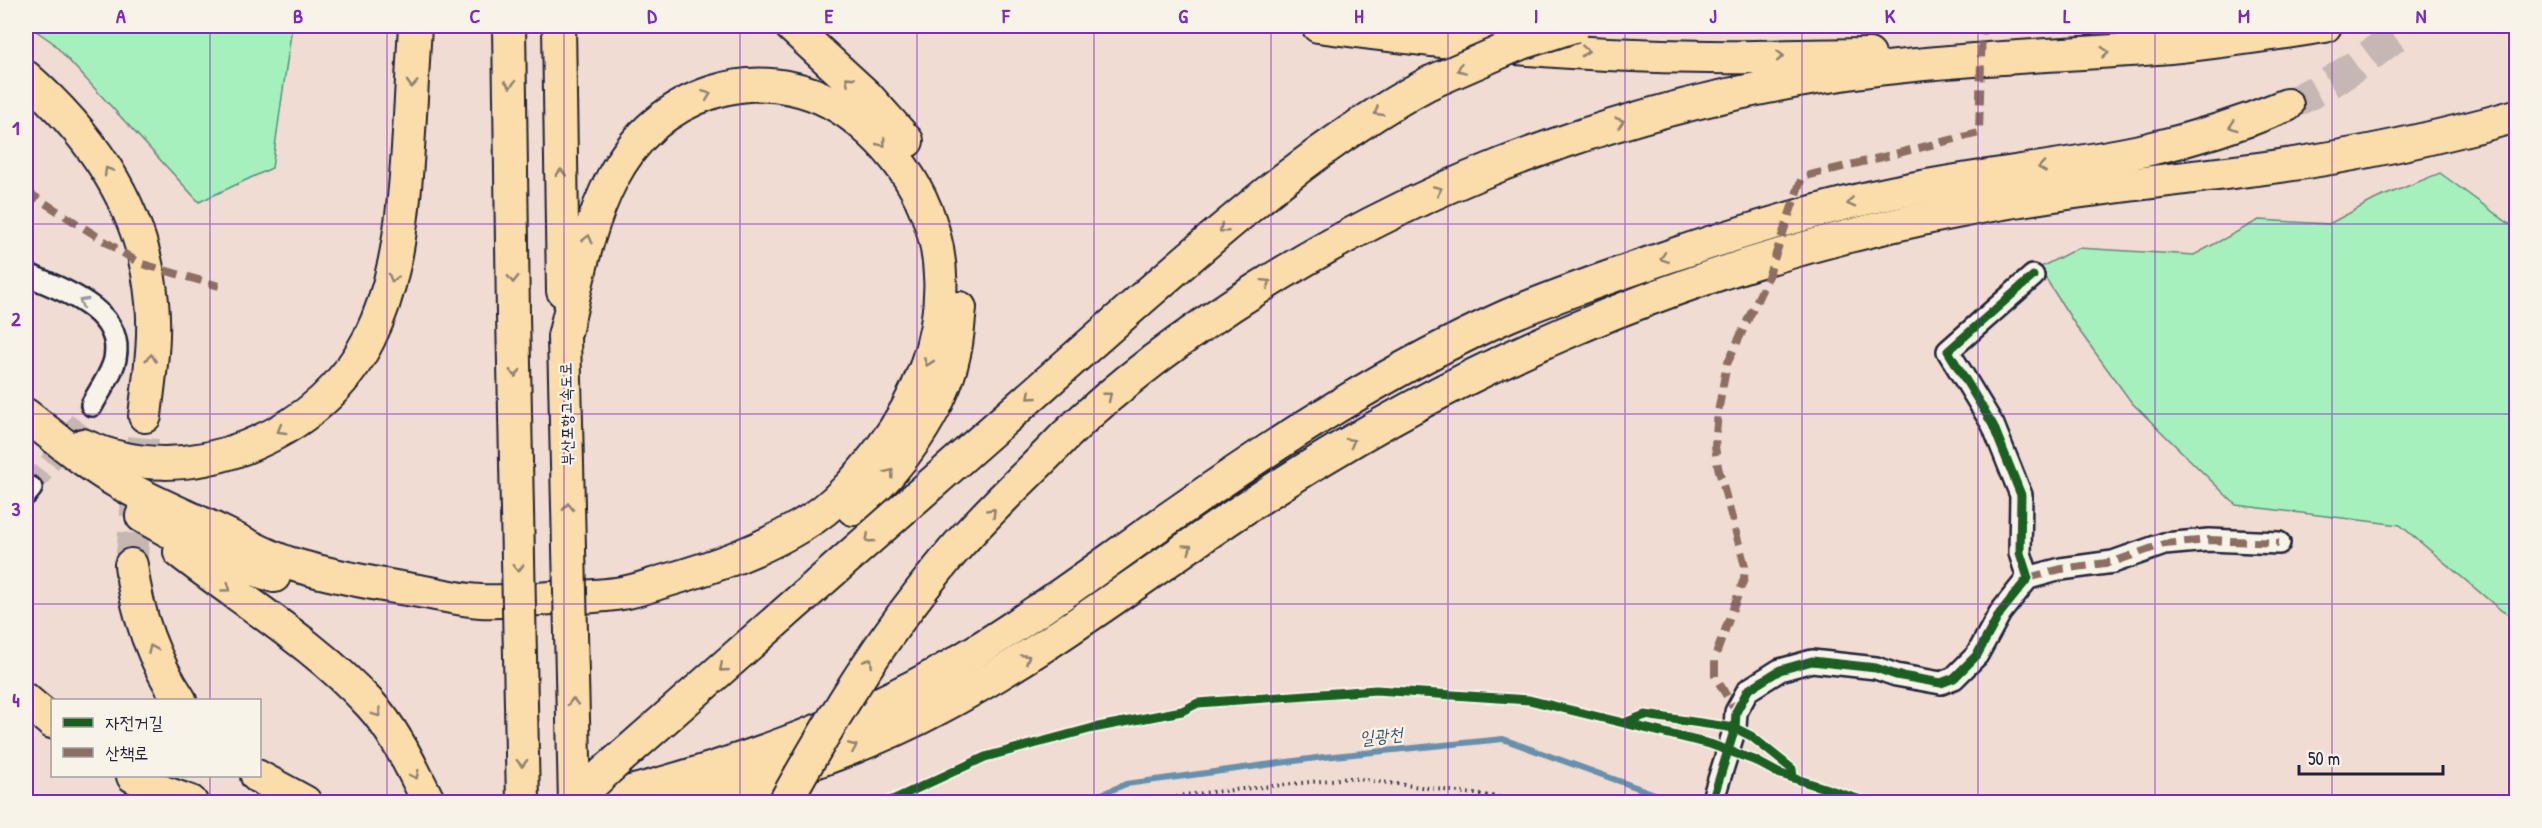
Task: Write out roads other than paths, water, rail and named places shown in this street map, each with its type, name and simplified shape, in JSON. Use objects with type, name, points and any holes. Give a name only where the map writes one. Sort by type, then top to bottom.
[{"type":"highway","points":[[26,415],[85,446],[121,459],[154,464],[186,463],[224,456],[265,440],[299,420],[330,394],[354,365],[372,335],[386,303],[396,265],[408,154],[415,26]]},
{"type":"highway","points":[[509,26],[523,802]]},
{"type":"highway","name":"부산포항고속도로","points":[[559,26],[574,802]]},
{"type":"highway","points":[[115,501],[210,554],[327,594],[433,610],[523,617],[606,609],[674,598],[748,574],[790,555],[821,536],[887,478],[931,414],[954,355],[960,305],[958,260],[950,220],[934,183],[917,154],[866,95],[791,26]]},
{"type":"highway","points":[[1318,26],[1429,41],[1708,57],[2047,56]]},
{"type":"highway","points":[[574,802],[608,769],[1138,302],[1214,237],[1339,137],[1429,83],[1521,44],[1574,26]]},
{"type":"highway","points":[[785,802],[829,723],[894,625],[949,555],[1065,436],[1098,404],[1215,316],[1369,222],[1442,188],[1550,144],[1642,116],[1752,89],[1879,69],[2183,45],[2325,26]]},
{"type":"highway","points":[[26,77],[74,123],[95,151],[129,211],[139,239],[152,303],[153,341],[145,416]]},
{"type":"highway","points":[[26,415],[118,483],[285,562],[374,584],[478,601],[623,593],[704,570],[758,550],[810,521],[859,478],[897,427],[925,370],[939,328],[943,290],[940,255],[931,223],[905,174],[876,136],[854,116],[828,100],[802,90],[778,85],[732,86],[682,106],[656,123],[630,151],[610,179],[595,211],[564,337]]},
{"type":"highway","points":[[592,802],[668,784],[737,762],[892,697],[1014,627],[1230,476],[1335,408],[1417,361],[1508,316],[1626,271],[1725,237],[1813,212],[1973,177],[2143,150],[2242,123],[2287,105]]},
{"type":"highway","points":[[700,802],[824,759],[935,710],[1028,657],[1243,509],[1340,447],[1407,410],[1564,333],[1656,297],[1751,265],[1875,230],[1970,209],[2142,182],[2269,167],[2392,146],[2517,116]]},
{"type":"highway","points":[[26,438],[115,501],[207,574],[308,646],[371,705],[401,747],[429,802]]},
{"type":"highway","points":[[130,565],[143,630],[179,699]]},
{"type":"highway","points":[[26,700],[51,721]]},
{"type":"highway","points":[[135,777],[163,792],[191,802]]},
{"type":"highway","points":[[259,777],[305,802]]},
{"type":"street","points":[[26,274],[68,293],[92,307],[108,321],[116,340],[115,360],[92,405]]},
{"type":"street","points":[[2028,578],[2020,553],[2021,495],[1993,425],[1948,351],[2033,276]]},
{"type":"street","points":[[1712,802],[1733,736],[1736,712],[1748,690],[1780,670],[1812,661],[1876,668],[1896,675],[1941,683],[1954,678],[1977,655],[2000,613],[2028,578],[2061,569],[2113,562],[2164,544],[2210,540],[2279,543]]},
{"type":"waterway","name":"일광천","points":[[1083,802],[1126,784],[1324,757],[1503,739],[1677,802]]},
{"type":"tunnel","points":[[2287,105],[2320,89],[2350,70],[2407,26]]},
{"type":"tunnel","points":[[31,488],[92,405]]},
{"type":"tunnel","points":[[131,565],[145,416]]}]
